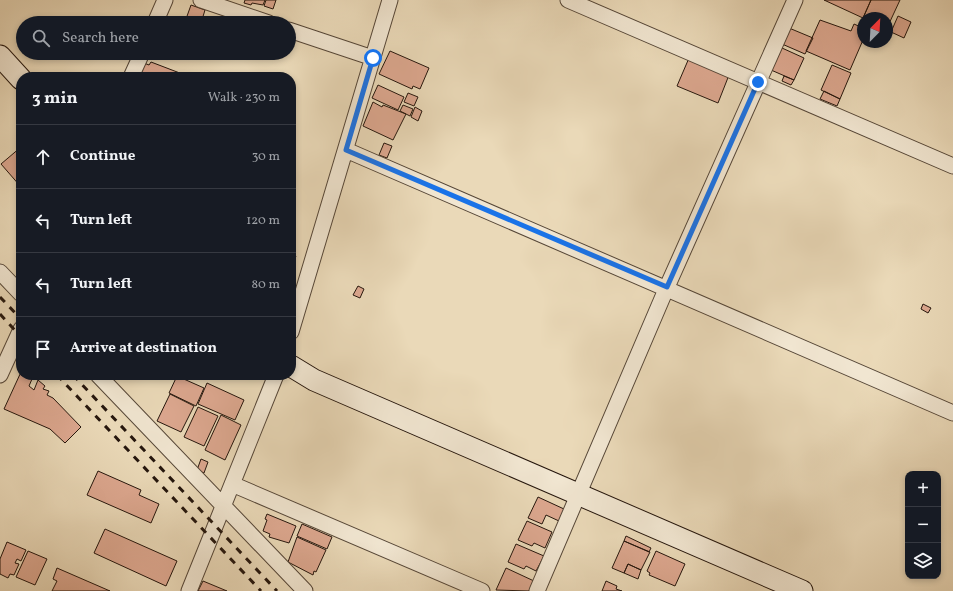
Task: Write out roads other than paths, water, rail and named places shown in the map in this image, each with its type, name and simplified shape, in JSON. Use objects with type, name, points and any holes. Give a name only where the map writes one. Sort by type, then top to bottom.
[{"type":"street","points":[[158,16],[165,0]]},
{"type":"street","points":[[201,0],[249,16]]},
{"type":"street","points":[[296,315],[390,0]]},
{"type":"street","points":[[568,0],[953,166]]},
{"type":"street","points":[[537,591],[667,287],[795,0]]},
{"type":"street","points":[[296,32],[373,58]]},
{"type":"street","points":[[0,56],[16,74]]},
{"type":"street","points":[[133,72],[139,60]]},
{"type":"street","points":[[346,150],[667,287],[953,413]]},
{"type":"street","points":[[0,272],[16,289]]},
{"type":"street","points":[[0,375],[16,341]]},
{"type":"street","points":[[296,369],[314,380],[802,591]]},
{"type":"street","points":[[103,380],[305,591]]},
{"type":"street","points":[[189,591],[274,380]]},
{"type":"street","points":[[232,484],[482,591]]},
{"type":"railway","points":[[0,297],[16,314]]},
{"type":"railway","points":[[0,314],[16,332]]},
{"type":"railway","points":[[62,380],[261,591]]},
{"type":"railway","points":[[78,380],[277,591]]}]
